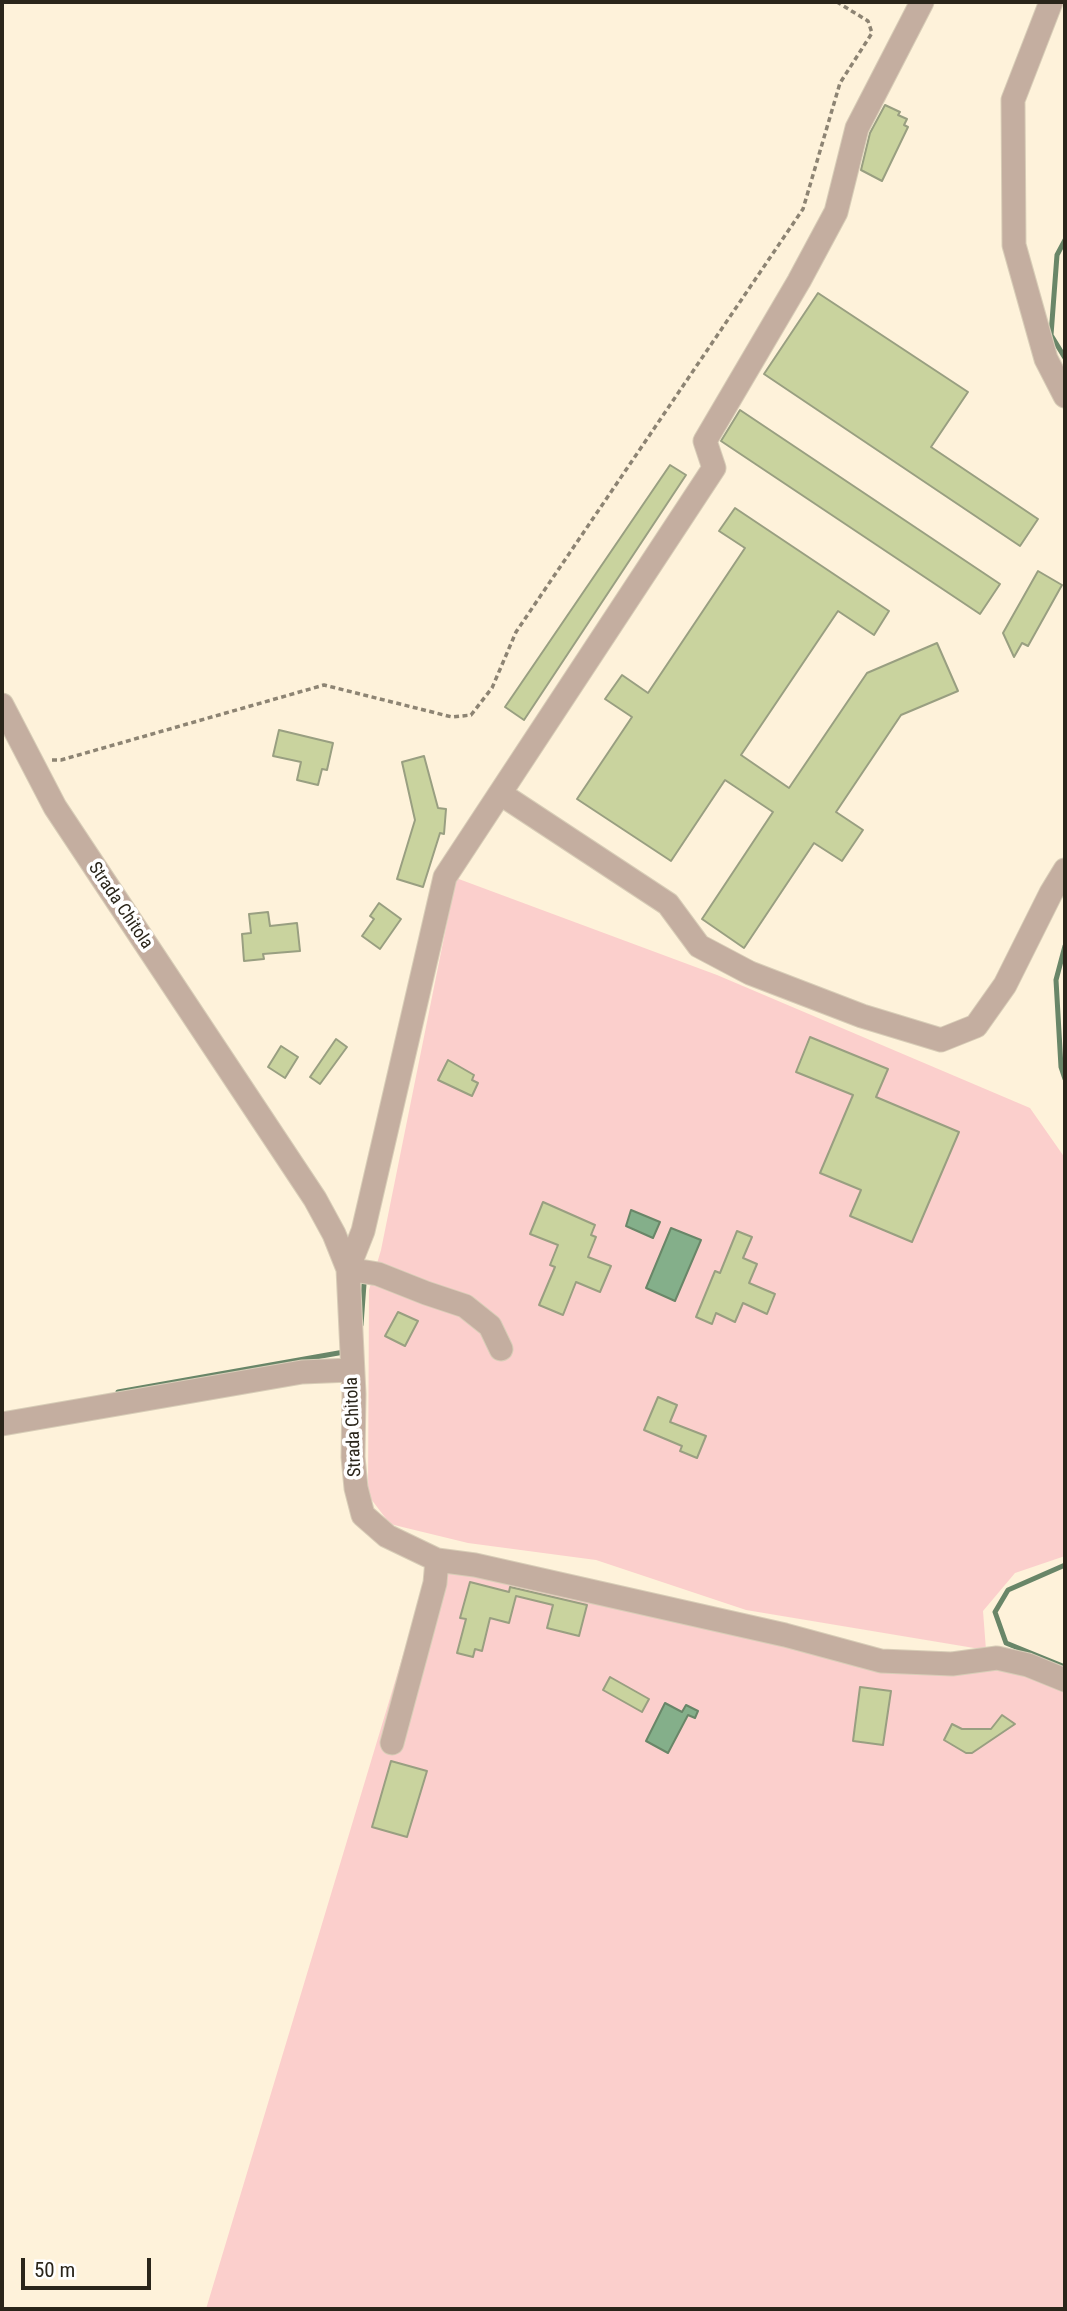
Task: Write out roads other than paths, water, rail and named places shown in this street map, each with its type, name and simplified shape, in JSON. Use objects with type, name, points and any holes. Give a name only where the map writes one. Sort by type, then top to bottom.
[{"type":"street","points":[[501,1349],[490,1326],[465,1306],[379,1273],[348,1269],[363,1231],[445,877],[714,468],[705,440],[799,281],[836,212],[857,128],[922,2]]},
{"type":"street","points":[[1051,2],[1013,100],[1014,245],[1046,359],[1065,396]]},
{"type":"street","name":"Strada Chitola","points":[[2,705],[29,761],[61,817],[315,1199],[334,1234],[348,1269],[351,1296],[354,1457],[356,1488],[363,1515],[387,1536],[437,1560],[475,1565],[785,1634],[881,1661],[952,1664],[997,1658],[1028,1665],[1065,1680]]},
{"type":"street","points":[[501,794],[668,904],[699,946],[762,978],[862,1016],[941,1040],[976,1026],[1005,985],[1065,870]]},
{"type":"street","points":[[2,1424],[302,1372],[351,1370]]},
{"type":"street","points":[[392,1743],[435,1583],[437,1560]]},
{"type":"waterway","points":[[1065,240],[1057,255],[1051,335],[1065,358]]},
{"type":"waterway","points":[[1065,946],[1056,980],[1061,1067],[1065,1079]]},
{"type":"waterway","points":[[361,1325],[364,1284]]},
{"type":"waterway","points":[[118,1392],[344,1352]]},
{"type":"waterway","points":[[1065,1565],[1008,1590],[995,1612],[1006,1643],[1065,1667]]}]
